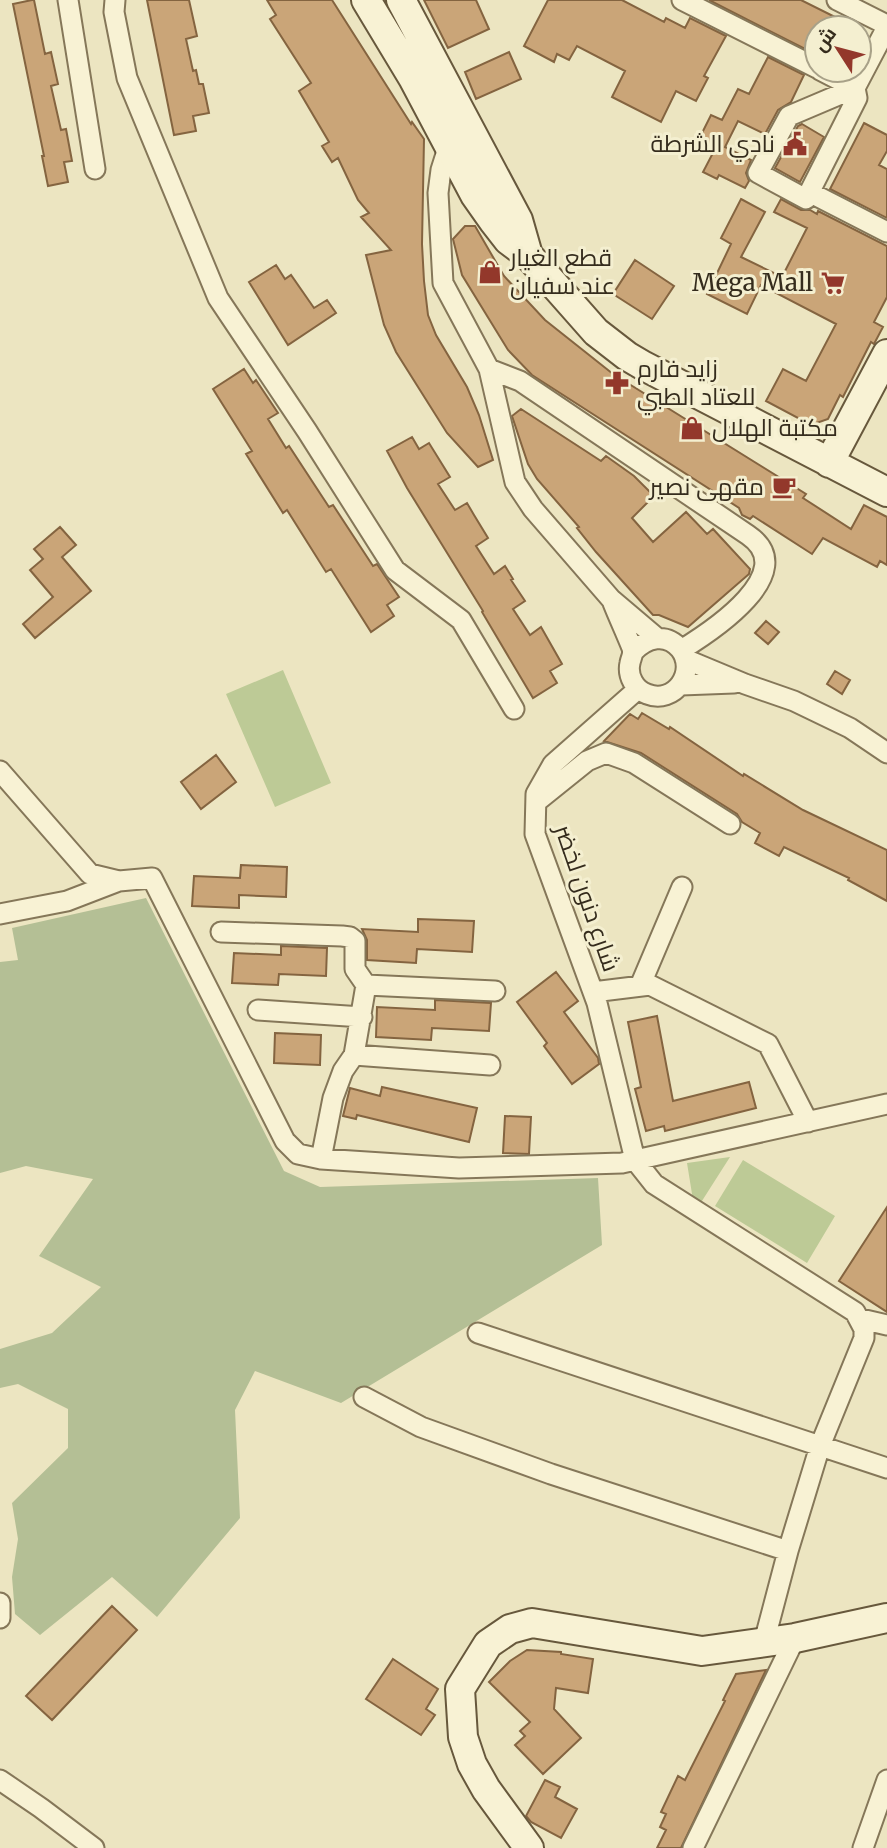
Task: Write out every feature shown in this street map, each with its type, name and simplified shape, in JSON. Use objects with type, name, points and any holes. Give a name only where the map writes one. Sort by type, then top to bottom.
[{"type":"main road","points":[[366,0],[413,78],[518,220],[528,255],[596,332],[627,356],[887,492]]},
{"type":"main road","points":[[401,0],[459,140]]},
{"type":"main road","points":[[829,463],[887,354]]},
{"type":"main road","points":[[529,1848],[486,1789],[472,1764],[463,1737],[460,1689],[488,1644],[510,1629],[532,1623],[702,1651],[795,1638],[887,1618]]},
{"type":"main road","points":[[851,1626],[887,1626]]},
{"type":"street","points":[[68,0],[95,169]]},
{"type":"street","points":[[115,0],[114,12],[127,78],[218,298],[395,570],[461,620],[514,709]]},
{"type":"street","points":[[681,0],[803,61]]},
{"type":"street","points":[[837,0],[887,26],[855,88],[857,98],[806,199],[758,173],[789,116],[855,88]]},
{"type":"street","points":[[847,84],[855,88]]},
{"type":"street","points":[[459,140],[441,170],[438,193],[443,283],[489,369],[515,482],[533,509],[611,598],[657,638]]},
{"type":"street","points":[[809,192],[887,232]]},
{"type":"street","points":[[489,369],[520,381],[757,541],[766,558],[766,569],[757,587],[683,654]]},
{"type":"street","points":[[611,598],[633,652],[629,671],[638,689],[646,694],[666,695],[681,685],[745,684]]},
{"type":"street","points":[[633,652],[648,640],[666,640],[683,654],[745,684],[794,701],[850,728],[887,753]]},
{"type":"street","points":[[681,685],[687,668],[683,654]]},
{"type":"street","name":"شارع دنون لخضر","points":[[635,1160],[593,992],[535,834],[536,794],[553,764],[638,689]]},
{"type":"street","points":[[536,802],[587,761],[606,753],[634,763],[730,824]]},
{"type":"street","points":[[0,771],[90,874],[118,881]]},
{"type":"street","points":[[0,914],[67,901],[118,881],[152,878],[285,1141],[298,1154],[321,1159],[459,1168],[622,1163],[887,1104]]},
{"type":"street","points":[[640,986],[682,887]]},
{"type":"street","points":[[221,932],[349,937],[355,941],[355,969],[366,985],[362,1017],[354,1055],[343,1071],[333,1098],[321,1159]]},
{"type":"street","points":[[366,985],[495,991]]},
{"type":"street","points":[[593,992],[650,985],[768,1044],[808,1122]]},
{"type":"street","points":[[258,1010],[362,1017]]},
{"type":"street","points":[[354,1055],[490,1065]]},
{"type":"street","points":[[635,1160],[654,1184],[855,1312],[864,1329],[864,1338],[820,1446],[764,1642]]},
{"type":"street","points":[[861,1319],[887,1325]]},
{"type":"street","points":[[478,1333],[887,1468]]},
{"type":"street","points":[[364,1397],[421,1427],[551,1474],[788,1551]]},
{"type":"street","points":[[0,1603],[0,1618]]},
{"type":"street","points":[[693,1848],[795,1638]]},
{"type":"street","points":[[1,1780],[94,1848]]},
{"type":"street","points":[[863,1848],[887,1780]]},
{"type":"green space","points":[[283,670],[331,783],[275,807],[226,694]]},
{"type":"green space","points":[[146,898],[284,1171],[320,1187],[598,1178],[602,1245],[341,1403],[255,1371],[235,1410],[240,1518],[157,1617],[112,1577],[40,1635],[15,1614],[12,1577],[18,1539],[12,1503],[68,1448],[68,1409],[18,1384],[0,1388],[0,1349],[52,1333],[101,1287],[39,1256],[93,1179],[26,1166],[0,1173],[0,962],[18,960],[12,928]]},
{"type":"green space","points":[[730,1157],[700,1204],[693,1200],[687,1163]]},
{"type":"green space","points":[[743,1160],[835,1216],[807,1263],[715,1206]]},
{"type":"building","points":[[34,0],[45,54],[51,52],[58,84],[51,86],[61,130],[66,129],[72,161],[64,162],[68,182],[48,186],[13,4]]},
{"type":"building","points":[[147,0],[189,0],[197,36],[186,39],[193,71],[196,70],[199,84],[203,84],[209,113],[193,116],[196,131],[174,135]]},
{"type":"building","points":[[267,0],[332,0],[411,124],[412,122],[424,139],[422,244],[428,315],[436,335],[467,387],[493,460],[478,467],[447,433],[396,352],[384,325],[366,255],[391,250],[361,217],[369,213],[358,200],[338,158],[332,162],[322,146],[329,142],[299,91],[311,83],[270,19],[276,15]]},
{"type":"building","points":[[424,0],[476,0],[489,29],[448,48]]},
{"type":"building","points":[[548,0],[622,0],[664,22],[666,18],[685,28],[690,18],[726,36],[704,76],[708,78],[696,101],[676,91],[661,122],[612,97],[625,71],[577,46],[569,60],[557,54],[554,62],[524,46]]},
{"type":"building","points":[[709,0],[801,0],[829,14],[803,14],[803,48]]},
{"type":"building","points":[[509,52],[521,79],[476,99],[465,72]]},
{"type":"building","points":[[768,57],[803,74],[791,102],[778,110],[765,134],[738,121],[725,147],[751,160],[746,173],[749,181],[745,188],[719,175],[717,179],[703,172],[714,151],[697,143],[711,115],[722,120],[738,89],[749,94]]},
{"type":"building","points":[[864,123],[887,135],[887,151],[879,165],[887,169],[887,218],[830,189]]},
{"type":"building","points":[[802,124],[824,137],[800,182],[775,168],[798,126]]},
{"type":"building","points":[[741,199],[765,212],[741,257],[782,277],[807,228],[774,212],[781,199],[801,210],[810,210],[817,214],[818,211],[887,246],[887,297],[874,322],[883,327],[874,344],[871,342],[843,397],[840,395],[828,419],[811,425],[766,401],[783,369],[806,381],[836,324],[761,285],[747,314],[707,294],[731,244],[721,238]]},
{"type":"building","points":[[465,226],[475,226],[504,276],[545,320],[613,374],[806,494],[803,498],[851,529],[864,505],[887,517],[887,565],[880,561],[877,567],[823,538],[812,554],[753,516],[750,519],[742,515],[739,508],[532,375],[508,350],[462,275],[453,239]]},
{"type":"building","points":[[635,260],[674,286],[652,319],[613,294]]},
{"type":"building","points":[[276,265],[285,279],[291,275],[314,308],[327,300],[336,313],[288,345],[249,282]]},
{"type":"building","points":[[244,369],[253,383],[256,380],[278,413],[268,419],[286,448],[289,446],[329,507],[333,505],[373,566],[377,564],[399,597],[387,605],[394,616],[371,632],[331,569],[326,572],[287,510],[283,513],[246,454],[252,451],[213,389]]},
{"type":"building","points":[[521,409],[601,461],[606,456],[634,476],[654,496],[632,518],[653,542],[686,512],[707,534],[713,529],[750,569],[749,574],[688,627],[653,615],[596,552],[577,528],[579,527],[537,479],[528,464],[512,416]]},
{"type":"building","points":[[412,437],[419,449],[429,443],[450,477],[438,484],[455,510],[467,503],[488,538],[476,546],[494,574],[505,566],[525,601],[513,609],[530,635],[541,627],[562,664],[550,671],[557,683],[533,698],[387,451]]},
{"type":"building","points":[[60,527],[76,545],[62,557],[91,591],[35,638],[23,624],[53,597],[30,570],[43,559],[34,549]]},
{"type":"building","points":[[766,621],[779,632],[768,644],[755,633]]},
{"type":"building","points":[[835,671],[850,680],[842,694],[827,684]]},
{"type":"building","points":[[642,713],[669,729],[670,727],[743,776],[744,774],[803,810],[887,850],[887,901],[848,880],[849,878],[784,847],[779,856],[755,843],[760,833],[742,822],[737,814],[641,753],[604,741],[630,714],[638,719]]},
{"type":"building","points":[[216,755],[236,782],[201,809],[181,782]]},
{"type":"building","points":[[241,865],[287,867],[286,897],[239,895],[239,908],[192,906],[194,876],[240,878]]},
{"type":"building","points":[[418,919],[474,921],[472,952],[417,949],[416,963],[367,960],[367,940],[362,929],[418,932]]},
{"type":"building","points":[[281,946],[327,948],[326,976],[279,974],[278,985],[232,983],[234,953],[281,955]]},
{"type":"building","points":[[556,972],[578,1001],[564,1012],[598,1058],[599,1064],[572,1084],[517,1002]]},
{"type":"building","points":[[435,1000],[491,1003],[489,1031],[432,1028],[431,1040],[376,1037],[377,1007],[435,1010]]},
{"type":"building","points":[[657,1016],[673,1101],[749,1082],[756,1108],[665,1131],[664,1126],[646,1131],[635,1089],[641,1087],[628,1022]]},
{"type":"building","points":[[275,1033],[321,1035],[320,1065],[274,1063]]},
{"type":"building","points":[[382,1087],[477,1108],[469,1142],[357,1115],[356,1119],[343,1116],[350,1088],[380,1096]]},
{"type":"building","points":[[505,1116],[531,1117],[529,1154],[503,1153]]},
{"type":"building","points":[[887,1207],[887,1312],[839,1281]]},
{"type":"building","points":[[112,1606],[137,1630],[52,1720],[26,1696]]},
{"type":"building","points":[[527,1650],[561,1652],[593,1659],[588,1693],[556,1688],[554,1709],[581,1738],[543,1774],[515,1745],[525,1736],[520,1731],[530,1722],[489,1682],[510,1661]]},
{"type":"building","points":[[393,1659],[438,1689],[426,1709],[435,1715],[421,1735],[366,1699]]},
{"type":"building","points":[[766,1670],[681,1848],[657,1848],[666,1830],[660,1827],[666,1814],[661,1812],[678,1776],[685,1780],[736,1674]]},
{"type":"building","points":[[545,1780],[560,1787],[555,1797],[577,1809],[561,1838],[531,1822],[526,1816]]},
{"type":"place","name":"نادي الشرطة","points":[[795,144]]},
{"type":"place","name":"قطع الغيار عند سفيان","points":[[490,272]]},
{"type":"place","name":"Mega Mall","points":[[833,283]]},
{"type":"place","name":"زايد فارم للعتاد الطبي","points":[[617,383]]},
{"type":"place","name":"مكتبة الهلال","points":[[692,428]]},
{"type":"place","name":"مقهى نصير","points":[[784,487]]}]
